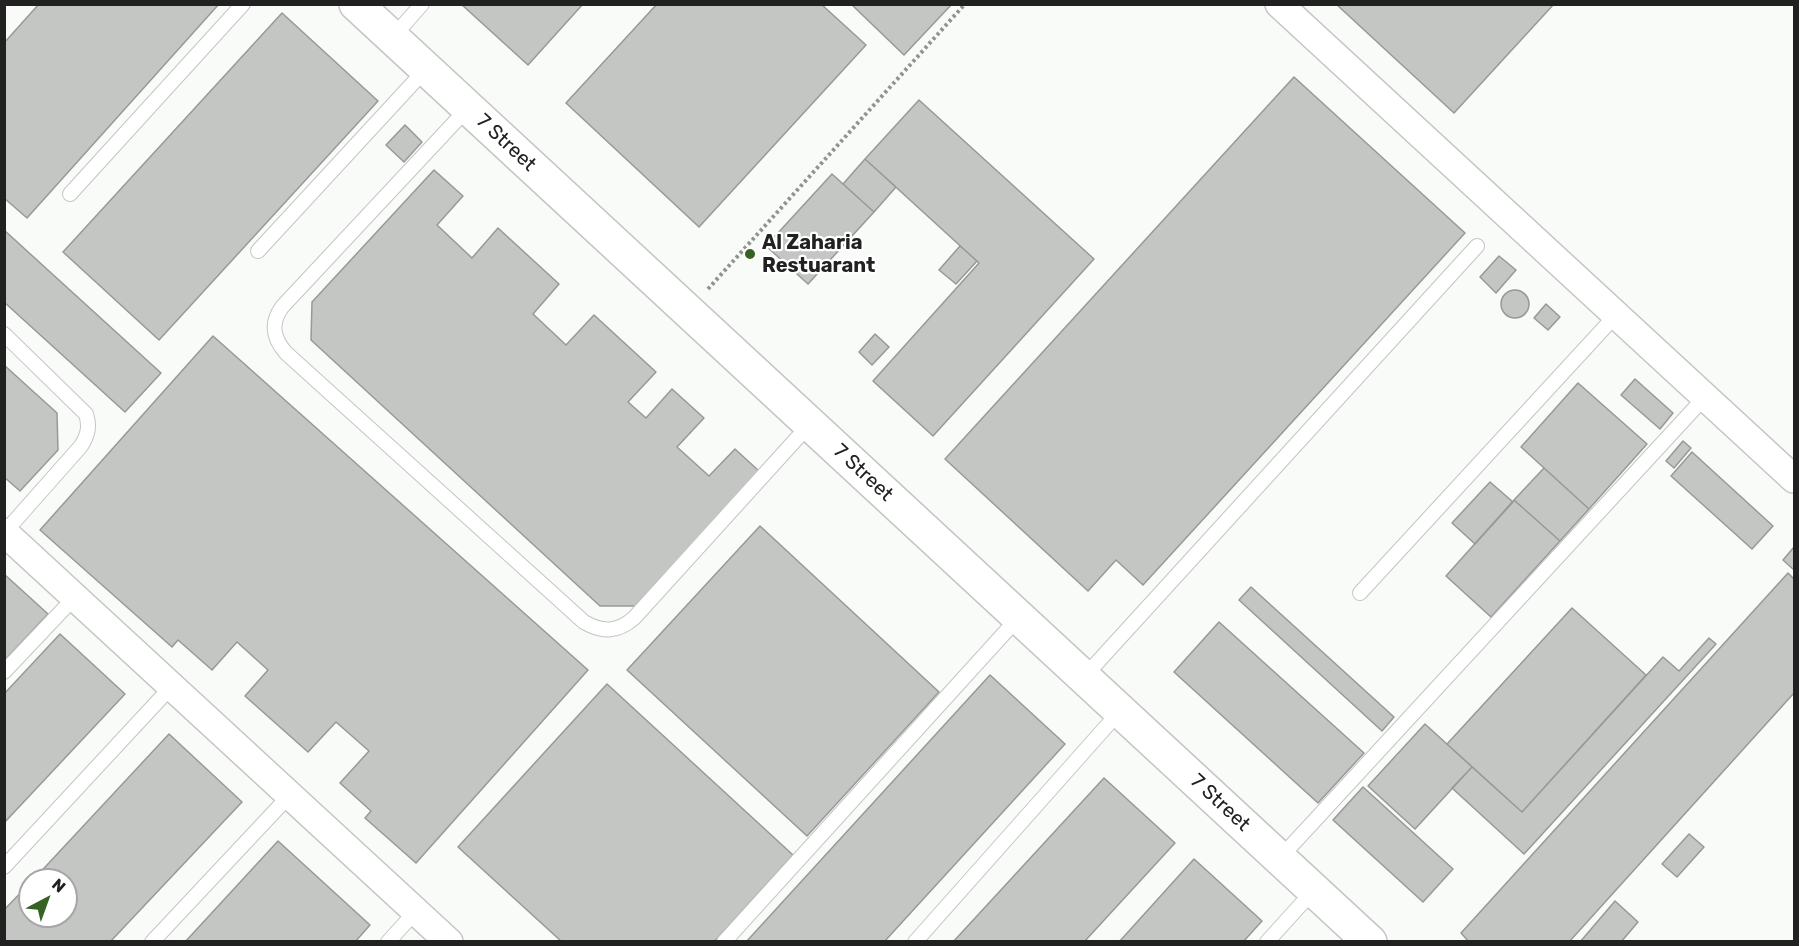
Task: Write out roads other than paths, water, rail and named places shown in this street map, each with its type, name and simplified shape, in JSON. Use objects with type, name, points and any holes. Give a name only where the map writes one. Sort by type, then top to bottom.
[{"type":"street","name":"7 Street","points":[[356,4],[1370,942]]},
{"type":"street","points":[[1278,4],[1794,479]]},
{"type":"street","points":[[5,532],[449,942]]},
{"type":"lane","points":[[70,194],[243,4]]},
{"type":"lane","points":[[392,38],[422,4]]},
{"type":"lane","points":[[258,251],[426,69]]},
{"type":"lane","points":[[468,108],[282,307],[277,314],[275,333],[286,352],[584,622],[602,630],[620,628],[634,618],[810,424]]},
{"type":"lane","points":[[1084,677],[1477,246]]},
{"type":"lane","points":[[1360,593],[1616,315]]},
{"type":"lane","points":[[4,334],[86,414],[89,422],[86,438],[81,446],[5,532]]},
{"type":"lane","points":[[1280,858],[1705,397]]},
{"type":"lane","points":[[4,672],[75,597]]},
{"type":"lane","points":[[724,942],[1019,618]]},
{"type":"lane","points":[[4,867],[172,686]]},
{"type":"lane","points":[[915,942],[1120,711]]},
{"type":"lane","points":[[152,942],[290,795]]},
{"type":"lane","points":[[1268,942],[1314,890]]},
{"type":"lane","points":[[388,942],[416,911]]},
{"type":"place","name":"Al Zaharia Restuarant","points":[[750,254]]}]
